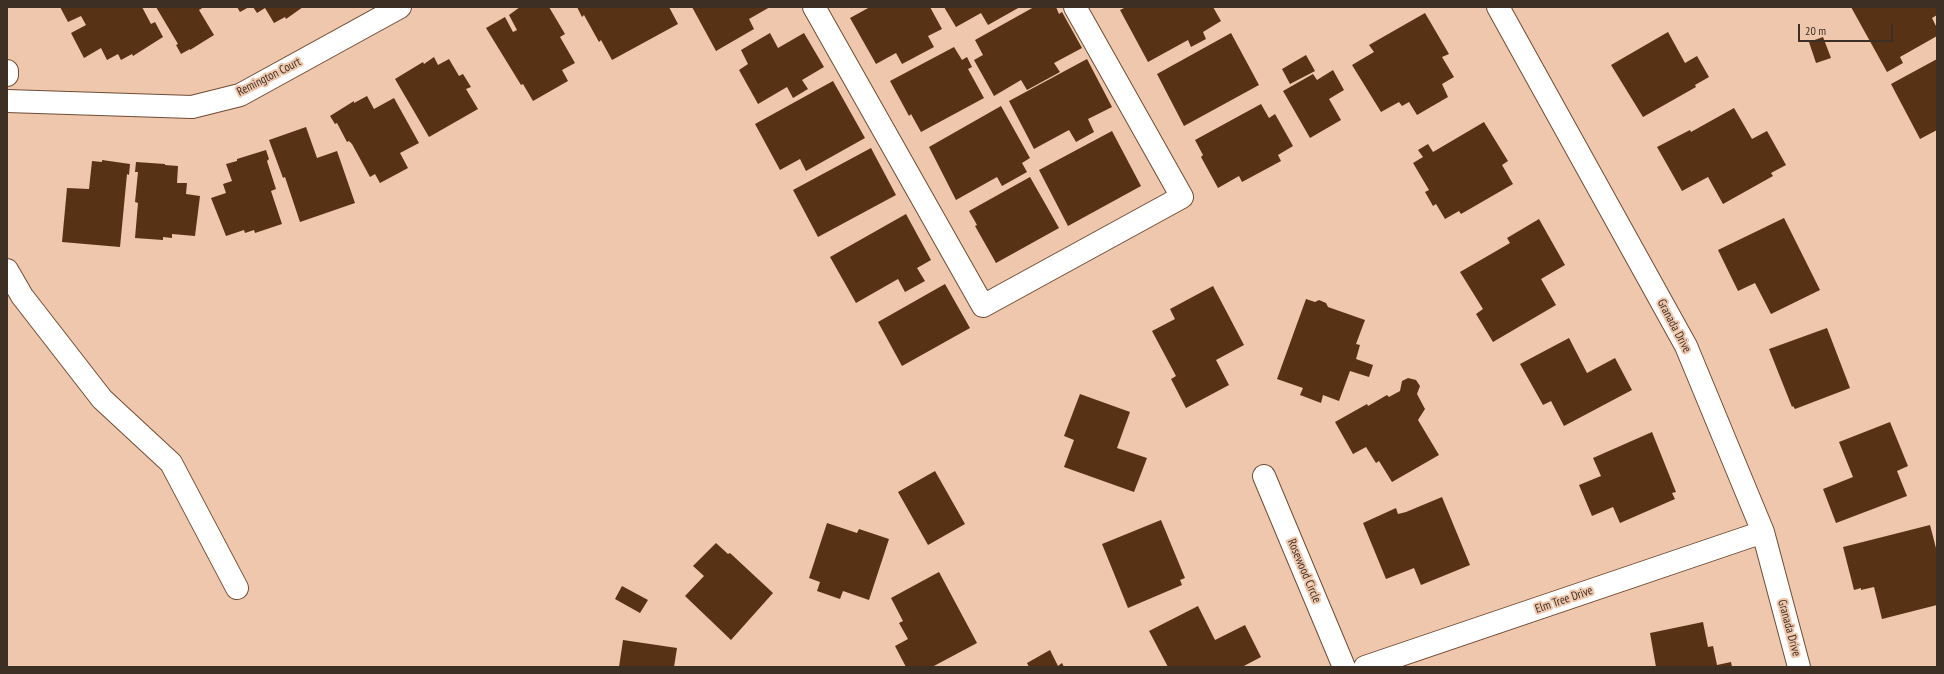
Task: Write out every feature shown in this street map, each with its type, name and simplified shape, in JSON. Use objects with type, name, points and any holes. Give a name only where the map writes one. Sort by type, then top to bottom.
[{"type":"street","name":"Remington Court","points":[[7,101],[192,107],[240,95],[400,7]]},
{"type":"street","points":[[814,7],[983,306],[1182,197],[1075,7]]},
{"type":"street","name":"Granada Drive","points":[[1498,7],[1686,346],[1763,532],[1799,667]]},
{"type":"street","points":[[7,270],[22,296],[102,399],[171,463],[236,588]]},
{"type":"street","name":"Rosewood Circle","points":[[1264,476],[1344,667]]},
{"type":"street","name":"Elm Tree Drive","points":[[1365,667],[1763,532]]},
{"type":"building","points":[[60,7],[142,7],[151,24],[155,22],[163,37],[133,56],[132,54],[121,60],[118,54],[107,60],[101,48],[84,58],[71,33],[86,25],[81,16],[68,22]]},
{"type":"building","points":[[156,7],[204,7],[199,10],[214,35],[181,54],[176,45],[178,44]]},
{"type":"building","points":[[237,7],[249,7],[240,12]]},
{"type":"building","points":[[253,7],[303,7],[286,19],[285,17],[274,23],[265,8],[257,13]]},
{"type":"building","points":[[520,7],[549,7],[565,34],[560,37],[575,63],[562,70],[568,81],[533,101],[523,84],[521,85],[486,28],[505,17],[513,32],[517,30],[509,15]]},
{"type":"building","points":[[577,7],[669,7],[678,24],[612,60],[601,40],[599,42],[584,15],[582,17]]},
{"type":"building","points":[[692,7],[770,7],[749,19],[754,29],[716,51]]},
{"type":"building","points":[[870,7],[930,7],[942,29],[928,36],[934,47],[902,64],[896,53],[876,64],[850,18]]},
{"type":"building","points":[[944,7],[1020,7],[988,25],[981,13],[956,27]]},
{"type":"building","points":[[1034,7],[1056,7],[1059,14],[1062,12],[1082,48],[1054,63],[1060,72],[1027,90],[1021,80],[994,96],[974,60],[983,55],[975,40]]},
{"type":"building","points":[[1126,7],[1213,7],[1221,21],[1203,32],[1206,39],[1191,47],[1188,40],[1148,62],[1120,10]]},
{"type":"building","points":[[1851,7],[1937,7],[1937,15],[1932,18],[1937,28],[1937,36],[1900,57],[1903,63],[1887,72]]},
{"type":"building","points":[[1425,13],[1449,54],[1442,57],[1454,77],[1442,84],[1448,97],[1417,115],[1409,102],[1402,106],[1399,102],[1381,112],[1352,65],[1374,52],[1369,45]]},
{"type":"building","points":[[1668,32],[1685,63],[1697,56],[1709,77],[1695,85],[1696,87],[1643,117],[1611,65]]},
{"type":"building","points":[[770,33],[778,48],[804,33],[824,67],[802,80],[808,89],[793,98],[787,87],[758,104],[739,70],[748,64],[741,50]]},
{"type":"building","points":[[1231,33],[1259,85],[1184,126],[1157,74]]},
{"type":"building","points":[[1823,37],[1831,58],[1816,63],[1809,42]]},
{"type":"building","points":[[954,47],[962,60],[967,57],[972,67],[968,69],[984,98],[921,132],[911,114],[909,116],[890,81]]},
{"type":"building","points":[[1306,55],[1315,71],[1290,84],[1282,69]]},
{"type":"building","points":[[434,57],[438,65],[449,59],[459,76],[463,74],[471,87],[466,89],[478,109],[429,137],[395,79]]},
{"type":"building","points":[[1087,59],[1112,107],[1088,119],[1094,132],[1076,142],[1069,130],[1034,149],[1009,101]]},
{"type":"building","points":[[1937,59],[1937,130],[1920,139],[1891,84]]},
{"type":"building","points":[[1333,70],[1344,90],[1329,99],[1341,120],[1310,138],[1283,91],[1313,74],[1317,80]]},
{"type":"building","points":[[833,81],[865,138],[806,171],[800,159],[780,170],[755,124]]},
{"type":"building","points":[[367,96],[374,109],[394,98],[419,143],[400,153],[408,168],[380,183],[375,174],[370,177],[352,144],[349,141],[347,142],[337,123],[335,124],[330,116],[354,101],[354,103]]},
{"type":"building","points":[[1261,104],[1269,118],[1275,114],[1293,146],[1278,155],[1281,161],[1242,182],[1239,176],[1218,188],[1201,157],[1203,155],[1195,140]]},
{"type":"building","points":[[1001,106],[1030,158],[1022,163],[1027,172],[1002,186],[997,177],[956,200],[929,147]]},
{"type":"building","points":[[1734,108],[1752,139],[1767,131],[1786,165],[1771,173],[1773,176],[1723,204],[1708,177],[1682,191],[1657,147],[1690,130],[1691,132]]},
{"type":"building","points":[[1484,122],[1508,161],[1502,165],[1513,184],[1461,214],[1459,211],[1445,219],[1436,204],[1433,206],[1425,192],[1429,190],[1413,163],[1423,157],[1418,150],[1428,144],[1433,152]]},
{"type":"building","points":[[306,127],[317,158],[337,151],[355,203],[300,222],[285,177],[283,178],[269,140]]},
{"type":"building","points":[[1112,131],[1141,186],[1068,226],[1039,170]]},
{"type":"building","points":[[871,148],[896,195],[818,237],[793,190]]},
{"type":"building","points":[[266,150],[269,159],[267,161],[276,189],[271,191],[282,224],[255,233],[254,230],[245,233],[244,230],[226,236],[211,198],[226,193],[223,184],[232,181],[226,164]]},
{"type":"building","points":[[102,160],[130,164],[129,175],[127,174],[120,247],[62,242],[67,188],[89,189],[92,161],[102,162]]},
{"type":"building","points":[[136,162],[178,166],[177,183],[187,183],[186,194],[200,196],[195,236],[172,234],[172,238],[163,237],[163,240],[135,238],[138,203],[135,202],[138,172],[135,172]]},
{"type":"building","points":[[1030,177],[1059,228],[996,263],[975,226],[977,225],[969,211]]},
{"type":"building","points":[[906,214],[931,260],[917,268],[925,281],[905,292],[898,279],[856,303],[830,257]]},
{"type":"building","points":[[1784,218],[1820,290],[1771,314],[1755,283],[1738,291],[1718,250]]},
{"type":"building","points":[[1539,219],[1565,265],[1541,279],[1556,305],[1493,342],[1476,314],[1483,309],[1460,272],[1510,243],[1507,238]]},
{"type":"building","points":[[945,284],[970,328],[902,366],[878,322]]},
{"type":"building","points":[[1213,286],[1244,345],[1216,360],[1229,385],[1186,408],[1171,379],[1176,376],[1152,331],[1175,319],[1170,309]]},
{"type":"building","points":[[1306,299],[1315,302],[1319,300],[1326,303],[1328,307],[1365,320],[1356,344],[1360,345],[1356,359],[1373,365],[1369,377],[1350,371],[1339,401],[1323,395],[1321,403],[1300,395],[1303,388],[1277,379]]},
{"type":"building","points":[[1827,328],[1850,388],[1795,409],[1793,406],[1792,407],[1769,349]]},
{"type":"building","points":[[1569,338],[1587,373],[1615,358],[1632,390],[1564,426],[1551,401],[1543,405],[1520,364]]},
{"type":"building","points":[[1408,378],[1416,380],[1420,386],[1417,394],[1425,409],[1418,420],[1439,455],[1392,482],[1379,461],[1376,463],[1366,447],[1353,454],[1335,422],[1367,404],[1368,406],[1387,395],[1389,397],[1400,391],[1402,381]]},
{"type":"building","points":[[1080,394],[1130,412],[1117,448],[1147,458],[1134,492],[1064,467],[1074,440],[1064,436]]},
{"type":"building","points":[[1890,422],[1908,466],[1897,471],[1907,496],[1836,523],[1823,489],[1853,477],[1839,442]]},
{"type":"building","points":[[1652,432],[1676,492],[1672,493],[1675,499],[1620,523],[1613,507],[1592,516],[1579,485],[1601,476],[1593,458]]},
{"type":"building","points":[[935,471],[965,524],[928,545],[898,492]]},
{"type":"building","points":[[1442,497],[1470,565],[1421,585],[1414,568],[1386,579],[1363,523],[1396,508],[1398,514]]},
{"type":"building","points":[[1161,520],[1185,578],[1180,580],[1182,585],[1128,608],[1102,544]]},
{"type":"building","points":[[827,523],[857,533],[859,529],[889,539],[869,600],[843,591],[840,599],[817,591],[820,582],[809,578]]},
{"type":"building","points":[[1930,525],[1937,552],[1937,605],[1882,619],[1874,587],[1854,590],[1843,547]]},
{"type":"building","points":[[716,543],[728,554],[730,553],[773,593],[731,640],[685,596],[704,576],[693,566]]},
{"type":"building","points":[[939,572],[977,643],[932,667],[906,667],[895,646],[908,639],[899,623],[903,621],[891,598]]},
{"type":"building","points":[[622,586],[648,600],[640,613],[615,599]]},
{"type":"building","points":[[1198,606],[1215,640],[1245,625],[1261,657],[1242,667],[1168,667],[1149,631]]},
{"type":"building","points":[[1703,622],[1708,647],[1713,646],[1717,665],[1731,662],[1732,667],[1656,667],[1650,633]]},
{"type":"building","points":[[623,640],[677,648],[674,667],[619,667]]},
{"type":"building","points":[[1050,650],[1058,666],[1062,663],[1064,667],[1029,667],[1027,663]]}]
